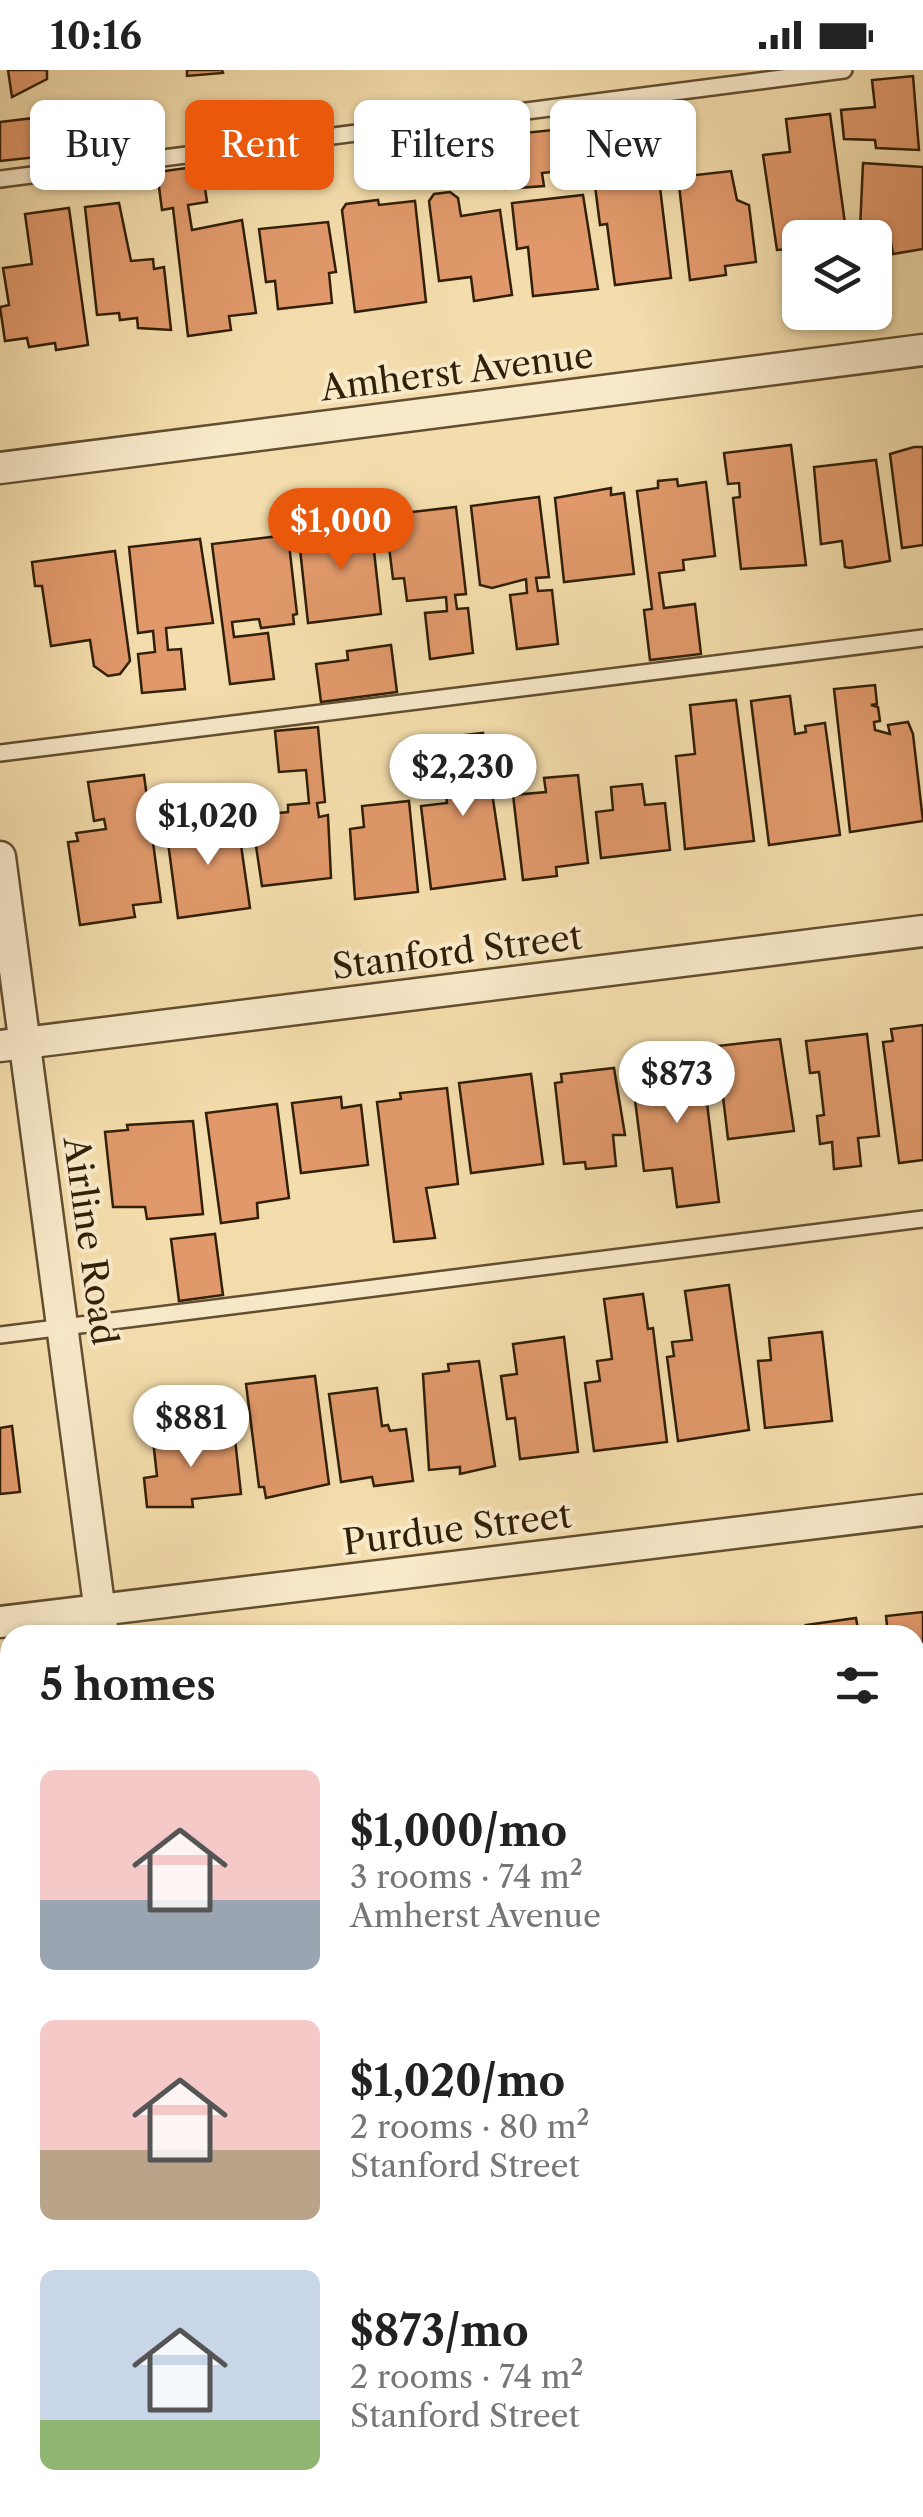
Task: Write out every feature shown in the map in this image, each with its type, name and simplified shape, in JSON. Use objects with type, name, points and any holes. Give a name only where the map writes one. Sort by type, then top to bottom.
[{"type":"street","name":"Amherst Avenue","points":[[0,468],[923,350]]},
{"type":"street","name":"Airline Road","points":[[0,857],[12,1045],[64,1328],[101,1622]]},
{"type":"street","name":"Stanford Street","points":[[12,1045],[923,931]]},
{"type":"street","name":"Purdue Street","points":[[0,1622],[101,1622],[923,1510]]},
{"type":"lane","points":[[0,179],[844,70]]},
{"type":"lane","points":[[0,753],[923,638]]},
{"type":"lane","points":[[0,1336],[923,1218]]},
{"type":"building","points":[[8,70],[47,70],[47,79],[12,97]]},
{"type":"building","points":[[187,70],[222,70],[223,73],[187,76]]},
{"type":"building","points":[[913,76],[919,150],[876,148],[875,140],[844,139],[841,110],[875,107],[872,80]]},
{"type":"building","points":[[830,114],[845,220],[782,220],[782,250],[777,250],[763,155],[790,152],[786,119]]},
{"type":"building","points":[[30,118],[30,158],[0,161],[0,122]]},
{"type":"building","points":[[550,130],[550,172],[542,173],[544,186],[530,187],[530,132]]},
{"type":"building","points":[[863,163],[923,167],[923,249],[893,254],[892,220],[860,220]]},
{"type":"building","points":[[185,168],[185,190],[205,190],[207,202],[188,205],[192,230],[242,220],[256,313],[229,316],[231,330],[188,336],[173,208],[162,210],[159,190],[165,190],[165,171]]},
{"type":"building","points":[[731,171],[737,200],[749,205],[756,262],[725,266],[726,275],[690,280],[680,190],[696,190],[696,175]]},
{"type":"building","points":[[596,190],[660,190],[671,278],[615,285],[607,224],[600,225]]},
{"type":"building","points":[[450,192],[458,198],[461,216],[500,210],[512,295],[474,301],[471,277],[439,281],[429,201],[434,194]]},
{"type":"building","points":[[583,195],[598,289],[533,296],[528,247],[517,249],[512,203]]},
{"type":"building","points":[[378,200],[379,205],[415,201],[426,302],[355,312],[342,210],[346,204]]},
{"type":"building","points":[[119,203],[131,261],[153,259],[154,269],[164,267],[171,330],[138,328],[137,318],[120,320],[119,313],[97,315],[85,207]]},
{"type":"building","points":[[69,208],[88,345],[56,350],[55,343],[29,347],[27,338],[5,341],[0,307],[9,305],[3,268],[32,264],[25,214]]},
{"type":"building","points":[[328,222],[336,272],[329,273],[332,303],[278,309],[275,281],[266,282],[259,229]]},
{"type":"building","points":[[791,445],[806,565],[741,569],[733,498],[740,497],[739,483],[728,484],[724,453]]},
{"type":"building","points":[[923,447],[923,545],[902,548],[890,454]]},
{"type":"building","points":[[876,460],[890,561],[845,567],[842,541],[821,544],[814,467]]},
{"type":"building","points":[[677,479],[678,486],[706,482],[715,556],[683,560],[684,570],[659,573],[664,608],[695,604],[701,654],[650,660],[644,610],[652,609],[637,491],[658,488],[658,481]]},
{"type":"building","points":[[611,488],[611,495],[624,493],[634,574],[564,582],[555,498]]},
{"type":"building","points":[[539,497],[549,577],[536,578],[538,591],[552,590],[558,644],[517,649],[510,595],[527,593],[526,579],[492,588],[480,585],[471,506]]},
{"type":"building","points":[[456,507],[466,594],[455,595],[457,609],[468,608],[473,653],[430,659],[425,613],[447,611],[446,597],[407,601],[404,578],[393,579],[385,515]]},
{"type":"building","points":[[357,517],[358,526],[371,524],[381,614],[308,623],[300,549],[326,546],[323,521]]},
{"type":"building","points":[[288,535],[297,614],[293,615],[294,624],[261,628],[259,619],[232,622],[234,637],[268,633],[274,679],[230,684],[212,544]]},
{"type":"building","points":[[200,539],[213,623],[166,628],[168,650],[181,649],[185,689],[142,693],[138,654],[155,652],[153,631],[138,633],[129,547]]},
{"type":"building","points":[[115,551],[130,661],[120,674],[108,676],[94,666],[90,640],[51,646],[42,586],[35,586],[32,562]]},
{"type":"building","points":[[391,645],[397,692],[321,702],[316,664],[348,660],[347,651]]},
{"type":"building","points":[[875,685],[877,704],[871,705],[878,707],[880,721],[874,722],[875,730],[890,734],[888,725],[908,722],[913,734],[923,821],[850,832],[834,689]]},
{"type":"building","points":[[790,696],[795,734],[806,732],[805,726],[825,723],[840,835],[769,845],[751,701]]},
{"type":"building","points":[[736,700],[754,841],[685,849],[676,756],[695,754],[690,705]]},
{"type":"building","points":[[318,727],[325,802],[317,803],[319,817],[328,815],[331,878],[262,886],[253,826],[258,825],[257,815],[288,812],[288,805],[309,803],[306,770],[279,772],[275,731]]},
{"type":"building","points":[[483,733],[505,879],[431,889],[421,806],[447,803],[439,738]]},
{"type":"building","points":[[144,775],[161,902],[133,905],[135,917],[80,925],[68,842],[78,841],[76,833],[106,829],[104,819],[94,821],[88,782]]},
{"type":"building","points":[[578,775],[588,863],[556,867],[557,876],[523,880],[513,795],[546,792],[544,778]]},
{"type":"building","points":[[642,784],[645,805],[665,803],[670,850],[601,858],[596,812],[613,810],[611,787]]},
{"type":"building","points":[[409,801],[418,892],[355,899],[350,829],[364,827],[362,806]]},
{"type":"building","points":[[237,817],[250,908],[178,918],[166,827]]},
{"type":"building","points":[[923,1025],[923,1160],[899,1163],[883,1042],[893,1041],[891,1029]]},
{"type":"building","points":[[867,1034],[879,1136],[858,1138],[861,1166],[834,1169],[832,1142],[820,1144],[817,1116],[824,1115],[819,1072],[810,1073],[806,1041]]},
{"type":"building","points":[[780,1039],[794,1131],[728,1139],[717,1046]]},
{"type":"building","points":[[697,1054],[698,1062],[702,1062],[719,1202],[677,1207],[672,1168],[644,1171],[631,1068],[655,1065],[654,1059]]},
{"type":"building","points":[[614,1068],[625,1135],[613,1135],[616,1166],[586,1169],[585,1162],[564,1164],[555,1083],[562,1082],[561,1074]]},
{"type":"building","points":[[531,1074],[543,1164],[471,1173],[459,1083]]},
{"type":"building","points":[[447,1088],[458,1184],[426,1188],[435,1238],[394,1242],[377,1102],[401,1099],[400,1093]]},
{"type":"building","points":[[341,1097],[342,1108],[361,1105],[368,1165],[301,1173],[292,1103]]},
{"type":"building","points":[[277,1104],[289,1198],[257,1203],[258,1218],[221,1223],[206,1113]]},
{"type":"building","points":[[193,1121],[203,1214],[147,1219],[145,1207],[113,1207],[105,1132],[128,1130],[127,1125]]},
{"type":"building","points":[[215,1234],[223,1295],[179,1301],[171,1239]]},
{"type":"building","points":[[729,1285],[749,1430],[678,1441],[667,1357],[674,1356],[672,1342],[692,1340],[685,1291]]},
{"type":"building","points":[[643,1294],[648,1329],[653,1328],[667,1442],[594,1451],[585,1383],[600,1381],[597,1361],[612,1359],[604,1299]]},
{"type":"building","points":[[822,1332],[832,1421],[765,1428],[758,1361],[771,1360],[769,1338]]},
{"type":"building","points":[[564,1337],[578,1452],[520,1459],[515,1418],[507,1419],[501,1376],[517,1374],[513,1344]]},
{"type":"building","points":[[479,1361],[495,1466],[460,1474],[460,1467],[429,1470],[423,1374],[449,1371],[448,1364]]},
{"type":"building","points":[[315,1376],[329,1484],[266,1498],[264,1487],[259,1487],[246,1384]]},
{"type":"building","points":[[377,1388],[382,1426],[388,1425],[390,1431],[406,1429],[413,1481],[374,1486],[372,1477],[341,1482],[329,1394]]},
{"type":"building","points":[[12,1426],[20,1492],[0,1494],[0,1428]]},
{"type":"building","points":[[181,1428],[182,1440],[235,1439],[241,1494],[192,1499],[193,1507],[147,1507],[144,1478],[157,1476],[152,1431]]},
{"type":"building","points":[[923,1612],[923,1625],[887,1625],[886,1616]]},
{"type":"building","points":[[856,1618],[857,1625],[806,1625]]}]
